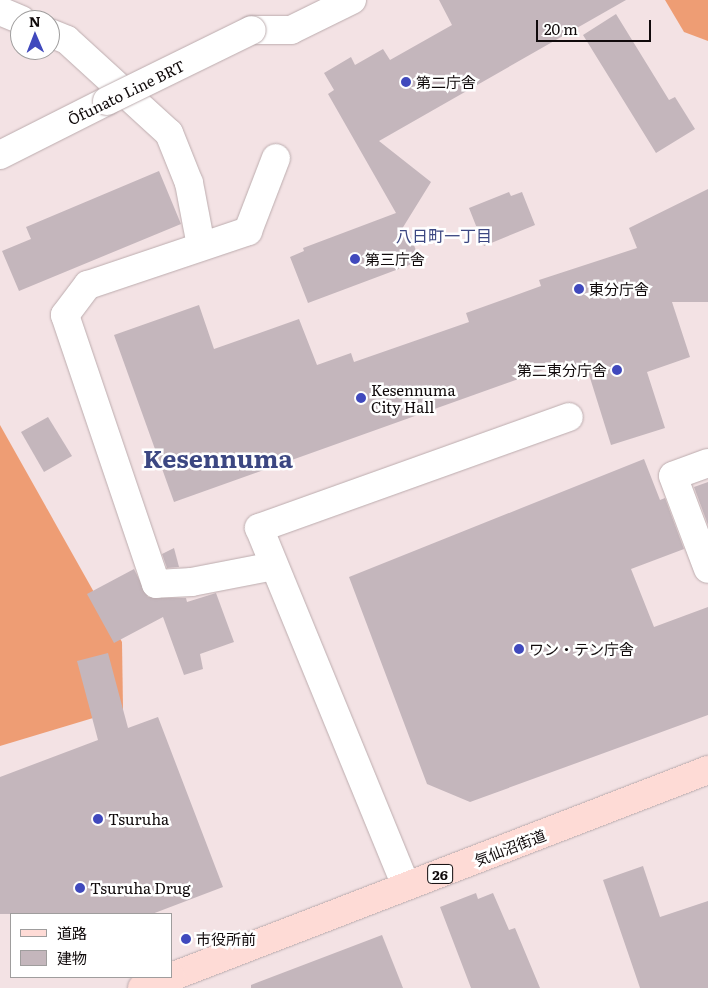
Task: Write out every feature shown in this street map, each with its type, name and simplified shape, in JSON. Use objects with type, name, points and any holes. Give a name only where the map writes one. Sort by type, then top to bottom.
[{"type":"main road","name":"気仙沼街道","points":[[172,977],[708,770]]},
{"type":"main road","name":"気仙沼街道","points":[[142,988],[168,978]]},
{"type":"street","name":"Ōfunato Line BRT","points":[[0,155],[316,0]]},
{"type":"street","name":"Ōfunato Line BRT","points":[[252,30],[291,30],[352,0]]},
{"type":"street","points":[[60,37],[67,40],[169,133],[189,183],[201,246]]},
{"type":"street","points":[[274,566],[192,582],[156,584],[65,315],[88,285],[248,231],[276,158]]},
{"type":"street","points":[[406,886],[259,528],[570,417]]},
{"type":"street","points":[[708,463],[673,476],[708,569]]},
{"type":"shaded area","points":[[665,0],[708,0],[708,41],[684,32]]},
{"type":"shaded area","points":[[0,425],[122,642],[123,709],[0,746]]},
{"type":"building","name":"第二庁舎","points":[[439,0],[626,0],[379,141],[431,182],[397,237],[409,232],[420,261],[308,303],[290,257],[304,251],[303,248],[396,213],[328,94],[334,90],[324,73],[351,57],[355,65],[383,49],[390,60],[452,25]]},
{"type":"building","points":[[616,14],[669,100],[675,97],[695,129],[656,153],[583,35]]},
{"type":"building","points":[[159,171],[181,224],[19,291],[2,251],[31,239],[26,227]]},
{"type":"building","points":[[708,189],[708,302],[672,302],[690,357],[647,372],[665,428],[611,445],[586,365],[552,375],[549,368],[174,502],[114,335],[199,305],[214,349],[299,319],[317,365],[351,353],[354,362],[469,322],[466,313],[541,286],[539,280],[637,248],[629,228]]},
{"type":"building","points":[[509,192],[511,196],[522,192],[535,225],[484,246],[469,208]]},
{"type":"building","points":[[48,417],[72,456],[44,472],[21,432]]},
{"type":"building","name":"ワン・テン庁舎","points":[[644,459],[660,500],[665,498],[684,549],[631,569],[654,627],[708,607],[708,715],[470,802],[427,784],[349,577]]},
{"type":"building","points":[[708,482],[708,525],[694,487]]},
{"type":"building","points":[[174,548],[179,567],[167,568],[162,554]]},
{"type":"building","points":[[134,569],[148,597],[186,598],[187,602],[216,593],[234,642],[200,654],[203,669],[184,675],[163,617],[114,643],[87,594]]},
{"type":"building","name":"Tsuruha","points":[[108,653],[128,728],[158,717],[223,887],[155,913],[0,914],[0,777],[98,740],[77,661]]},
{"type":"building","points":[[643,866],[660,917],[708,901],[708,988],[640,988],[603,880]]},
{"type":"building","points":[[476,893],[478,899],[493,893],[509,930],[515,928],[540,988],[471,988],[440,907]]},
{"type":"building","points":[[382,935],[403,988],[251,988],[251,985]]},
{"type":"place","name":"第二庁舎","points":[[406,82]]},
{"type":"place","name":"第三庁舎","points":[[355,259]]},
{"type":"place","name":"東分庁舎","points":[[579,289]]},
{"type":"place","name":"第二東分庁舎","points":[[617,370]]},
{"type":"place","name":"Kesennuma City Hall","points":[[361,398]]},
{"type":"place","name":"ワン・テン庁舎","points":[[519,649]]},
{"type":"place","name":"Tsuruha","points":[[98,819]]},
{"type":"place","name":"Tsuruha Drug","points":[[80,888]]},
{"type":"place","name":"市役所前","points":[[186,939]]},
{"type":"district","name":"八日町一丁目","points":[[444,235]]},
{"type":"district","name":"Kesennuma","points":[[218,458]]}]
